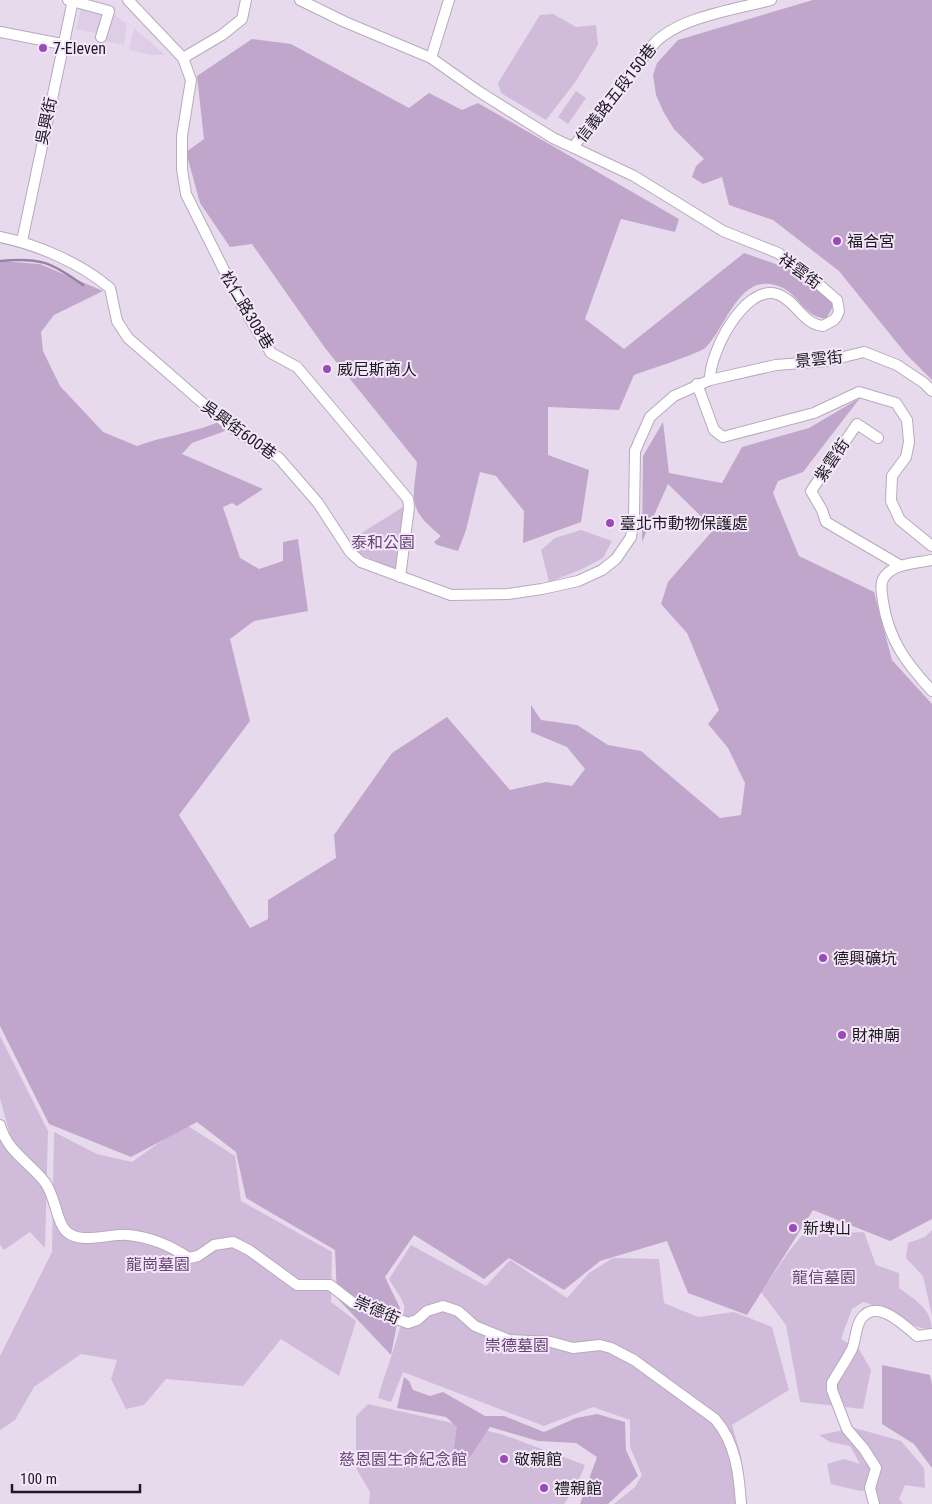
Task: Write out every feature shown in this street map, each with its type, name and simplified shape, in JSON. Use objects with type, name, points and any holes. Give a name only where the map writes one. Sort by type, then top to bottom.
[{"type":"street","points":[[71,0],[109,11],[102,37]]},
{"type":"street","name":"吳興街","points":[[22,241],[71,0]]},
{"type":"street","points":[[128,0],[183,58],[222,35],[242,19],[246,0]]},
{"type":"street","points":[[301,0],[345,22],[431,58],[478,91],[553,138],[574,146]]},
{"type":"street","points":[[431,58],[449,0]]},
{"type":"street","name":"信義路五段150巷","points":[[574,146],[653,45],[664,35],[709,16],[771,0]]},
{"type":"street","points":[[0,32],[62,44]]},
{"type":"street","name":"松仁路308巷","points":[[183,58],[191,80],[182,136],[182,169],[186,194],[218,260],[271,353],[297,368],[408,499],[409,507],[400,577]]},
{"type":"street","name":"祥雲街","points":[[574,146],[634,176],[723,231],[778,253],[800,268],[837,300],[839,311],[837,316],[834,320],[823,326],[807,320],[781,296],[769,292],[757,296],[744,306],[719,345],[710,367],[710,380]]},
{"type":"street","name":"吳興街600巷","points":[[0,237],[22,241],[80,267],[110,288],[114,296],[117,322],[128,338],[228,425],[279,458],[318,503],[350,552],[361,562],[451,595],[508,594],[578,581],[602,570],[616,559],[631,536],[634,518],[635,451],[646,424],[664,402],[698,384]]},
{"type":"street","name":"景雲街","points":[[698,384],[788,362],[827,361],[864,352],[897,365],[924,383],[932,391]]},
{"type":"street","points":[[698,384],[714,430],[723,437],[814,413],[859,392],[896,403],[907,420],[909,442],[906,457],[892,476],[891,500],[900,520],[932,546]]},
{"type":"street","name":"紫雲街","points":[[878,438],[857,424],[810,491],[822,510],[826,522],[901,566]]},
{"type":"street","points":[[932,560],[901,566],[886,575],[882,584],[886,619],[899,650],[932,691]]},
{"type":"street","name":"崇德街","points":[[0,1125],[11,1149],[49,1187],[65,1231],[74,1236],[83,1238],[129,1235],[166,1245],[189,1258],[198,1256],[214,1245],[233,1242],[249,1250],[297,1285],[330,1284],[353,1303],[408,1323],[417,1320],[427,1311],[436,1307],[452,1308],[475,1326],[509,1340],[550,1342],[573,1348],[600,1345],[628,1356],[715,1419],[721,1426],[733,1448],[741,1504]]},
{"type":"street","points":[[874,1504],[870,1488],[876,1468],[864,1449],[847,1429],[832,1390],[832,1383],[853,1348],[861,1319],[868,1312],[874,1311],[894,1317],[917,1336],[932,1334]]},
{"type":"shaded area","points":[[83,0],[102,5],[127,24],[124,45],[104,41],[106,35],[76,29]]},
{"type":"shaded area","points":[[813,0],[932,0],[932,380],[906,354],[839,271],[773,220],[729,205],[722,177],[703,184],[692,177],[696,166],[704,159],[674,129],[656,95],[653,75],[657,63],[678,40]]},
{"type":"shaded area","points":[[134,28],[165,55],[151,55],[129,50]]},
{"type":"shaded area","points":[[252,39],[291,44],[409,108],[429,93],[462,110],[478,103],[679,219],[675,232],[621,219],[585,319],[624,349],[744,253],[802,273],[835,303],[826,319],[817,317],[780,286],[770,284],[759,285],[749,290],[740,298],[705,348],[683,358],[634,375],[619,410],[548,407],[548,455],[589,470],[581,522],[523,543],[524,511],[496,476],[480,472],[466,530],[458,551],[437,545],[434,542],[441,536],[422,518],[415,504],[414,487],[417,462],[325,348],[252,244],[230,247],[200,203],[186,152],[204,139],[197,76]]},
{"type":"shaded area","points":[[0,261],[40,264],[103,291],[54,315],[41,332],[43,351],[60,386],[103,432],[137,446],[219,422],[225,431],[192,443],[182,454],[263,489],[237,506],[232,503],[223,507],[240,558],[259,569],[283,561],[283,542],[298,539],[308,611],[254,621],[230,639],[250,721],[179,815],[250,928],[268,919],[268,900],[336,858],[334,835],[392,753],[447,717],[510,790],[546,782],[572,786],[585,769],[567,747],[531,732],[531,705],[541,720],[577,725],[608,745],[641,751],[720,818],[741,815],[745,783],[728,748],[708,724],[719,710],[687,633],[661,604],[668,582],[714,529],[668,484],[642,542],[643,456],[663,422],[669,473],[722,483],[742,447],[809,428],[860,398],[803,472],[778,481],[773,493],[799,556],[874,592],[892,660],[932,704],[932,1219],[890,1241],[813,1210],[747,1315],[688,1293],[667,1241],[600,1261],[564,1290],[509,1258],[484,1279],[414,1235],[385,1277],[400,1308],[391,1355],[337,1298],[335,1250],[246,1198],[236,1152],[197,1122],[131,1157],[49,1124],[0,1026]]},
{"type":"shaded area","points":[[882,1365],[930,1375],[932,1384],[932,1468],[914,1444],[882,1424]]},
{"type":"shaded area","points":[[404,1377],[409,1381],[413,1390],[430,1396],[443,1392],[485,1416],[504,1416],[544,1432],[576,1418],[597,1414],[625,1422],[626,1450],[638,1476],[608,1504],[580,1504],[597,1457],[576,1443],[538,1441],[490,1427],[470,1457],[452,1461],[457,1427],[446,1417],[397,1408]]},
{"type":"green space","points":[[553,14],[576,27],[596,25],[598,45],[576,81],[546,120],[501,93],[498,83],[540,15]]},
{"type":"green space","points":[[576,91],[586,98],[568,124],[558,117]]},
{"type":"green space","name":"泰和公園","points":[[403,507],[406,510],[398,571],[360,554],[350,545],[352,539]]},
{"type":"green space","points":[[581,530],[612,541],[603,558],[580,570],[549,582],[541,550],[555,538]]},
{"type":"green space","points":[[0,1036],[48,1131],[45,1248],[30,1232],[4,1250],[0,1245],[0,1140],[10,1135],[0,1098]]},
{"type":"green space","name":"龍崗墓園","points":[[185,1124],[235,1156],[241,1201],[332,1252],[331,1302],[356,1321],[339,1376],[281,1339],[243,1386],[166,1379],[144,1405],[126,1409],[111,1379],[117,1360],[81,1354],[34,1387],[15,1420],[0,1430],[0,1356],[52,1252],[54,1132],[97,1154],[132,1162]]},
{"type":"green space","name":"龍信墓園","points":[[813,1222],[819,1234],[864,1232],[876,1265],[899,1273],[899,1288],[921,1305],[929,1315],[931,1322],[932,1329],[918,1327],[863,1302],[852,1309],[841,1339],[859,1349],[871,1370],[863,1409],[800,1402],[786,1325],[761,1292],[790,1250]]},
{"type":"green space","points":[[932,1230],[932,1316],[923,1276],[906,1258],[908,1243],[925,1237]]},
{"type":"green space","name":"崇德墓園","points":[[411,1245],[486,1286],[510,1260],[567,1298],[589,1273],[613,1258],[659,1259],[664,1303],[698,1317],[734,1312],[772,1327],[789,1390],[732,1425],[741,1456],[747,1504],[614,1504],[635,1487],[642,1475],[630,1447],[630,1420],[593,1407],[544,1426],[403,1372],[391,1402],[378,1398],[404,1311],[403,1302],[389,1279]]},
{"type":"green space","name":"慈恩園生命紀念館","points":[[368,1404],[501,1434],[585,1465],[576,1487],[564,1504],[369,1504],[370,1492],[356,1468],[356,1416]]},
{"type":"green space","points":[[855,1428],[901,1441],[924,1468],[925,1488],[905,1485],[899,1499],[903,1504],[878,1504],[876,1490],[860,1491],[831,1484],[827,1464],[844,1459],[860,1464],[850,1446],[830,1442],[819,1435]]},
{"type":"waterway","points":[[0,261],[25,260],[44,263],[62,271],[83,285]]},
{"type":"place","name":"7-Eleven","points":[[43,48]]},
{"type":"place","name":"福合宮","points":[[837,241]]},
{"type":"place","name":"威尼斯商人","points":[[327,369]]},
{"type":"place","name":"臺北市動物保護處","points":[[610,523]]},
{"type":"place","name":"德興礦坑","points":[[823,958]]},
{"type":"place","name":"財神廟","points":[[842,1035]]},
{"type":"place","name":"新埤山","points":[[793,1228]]},
{"type":"place","name":"敬親館","points":[[504,1459]]},
{"type":"place","name":"禮親館","points":[[544,1488]]}]
